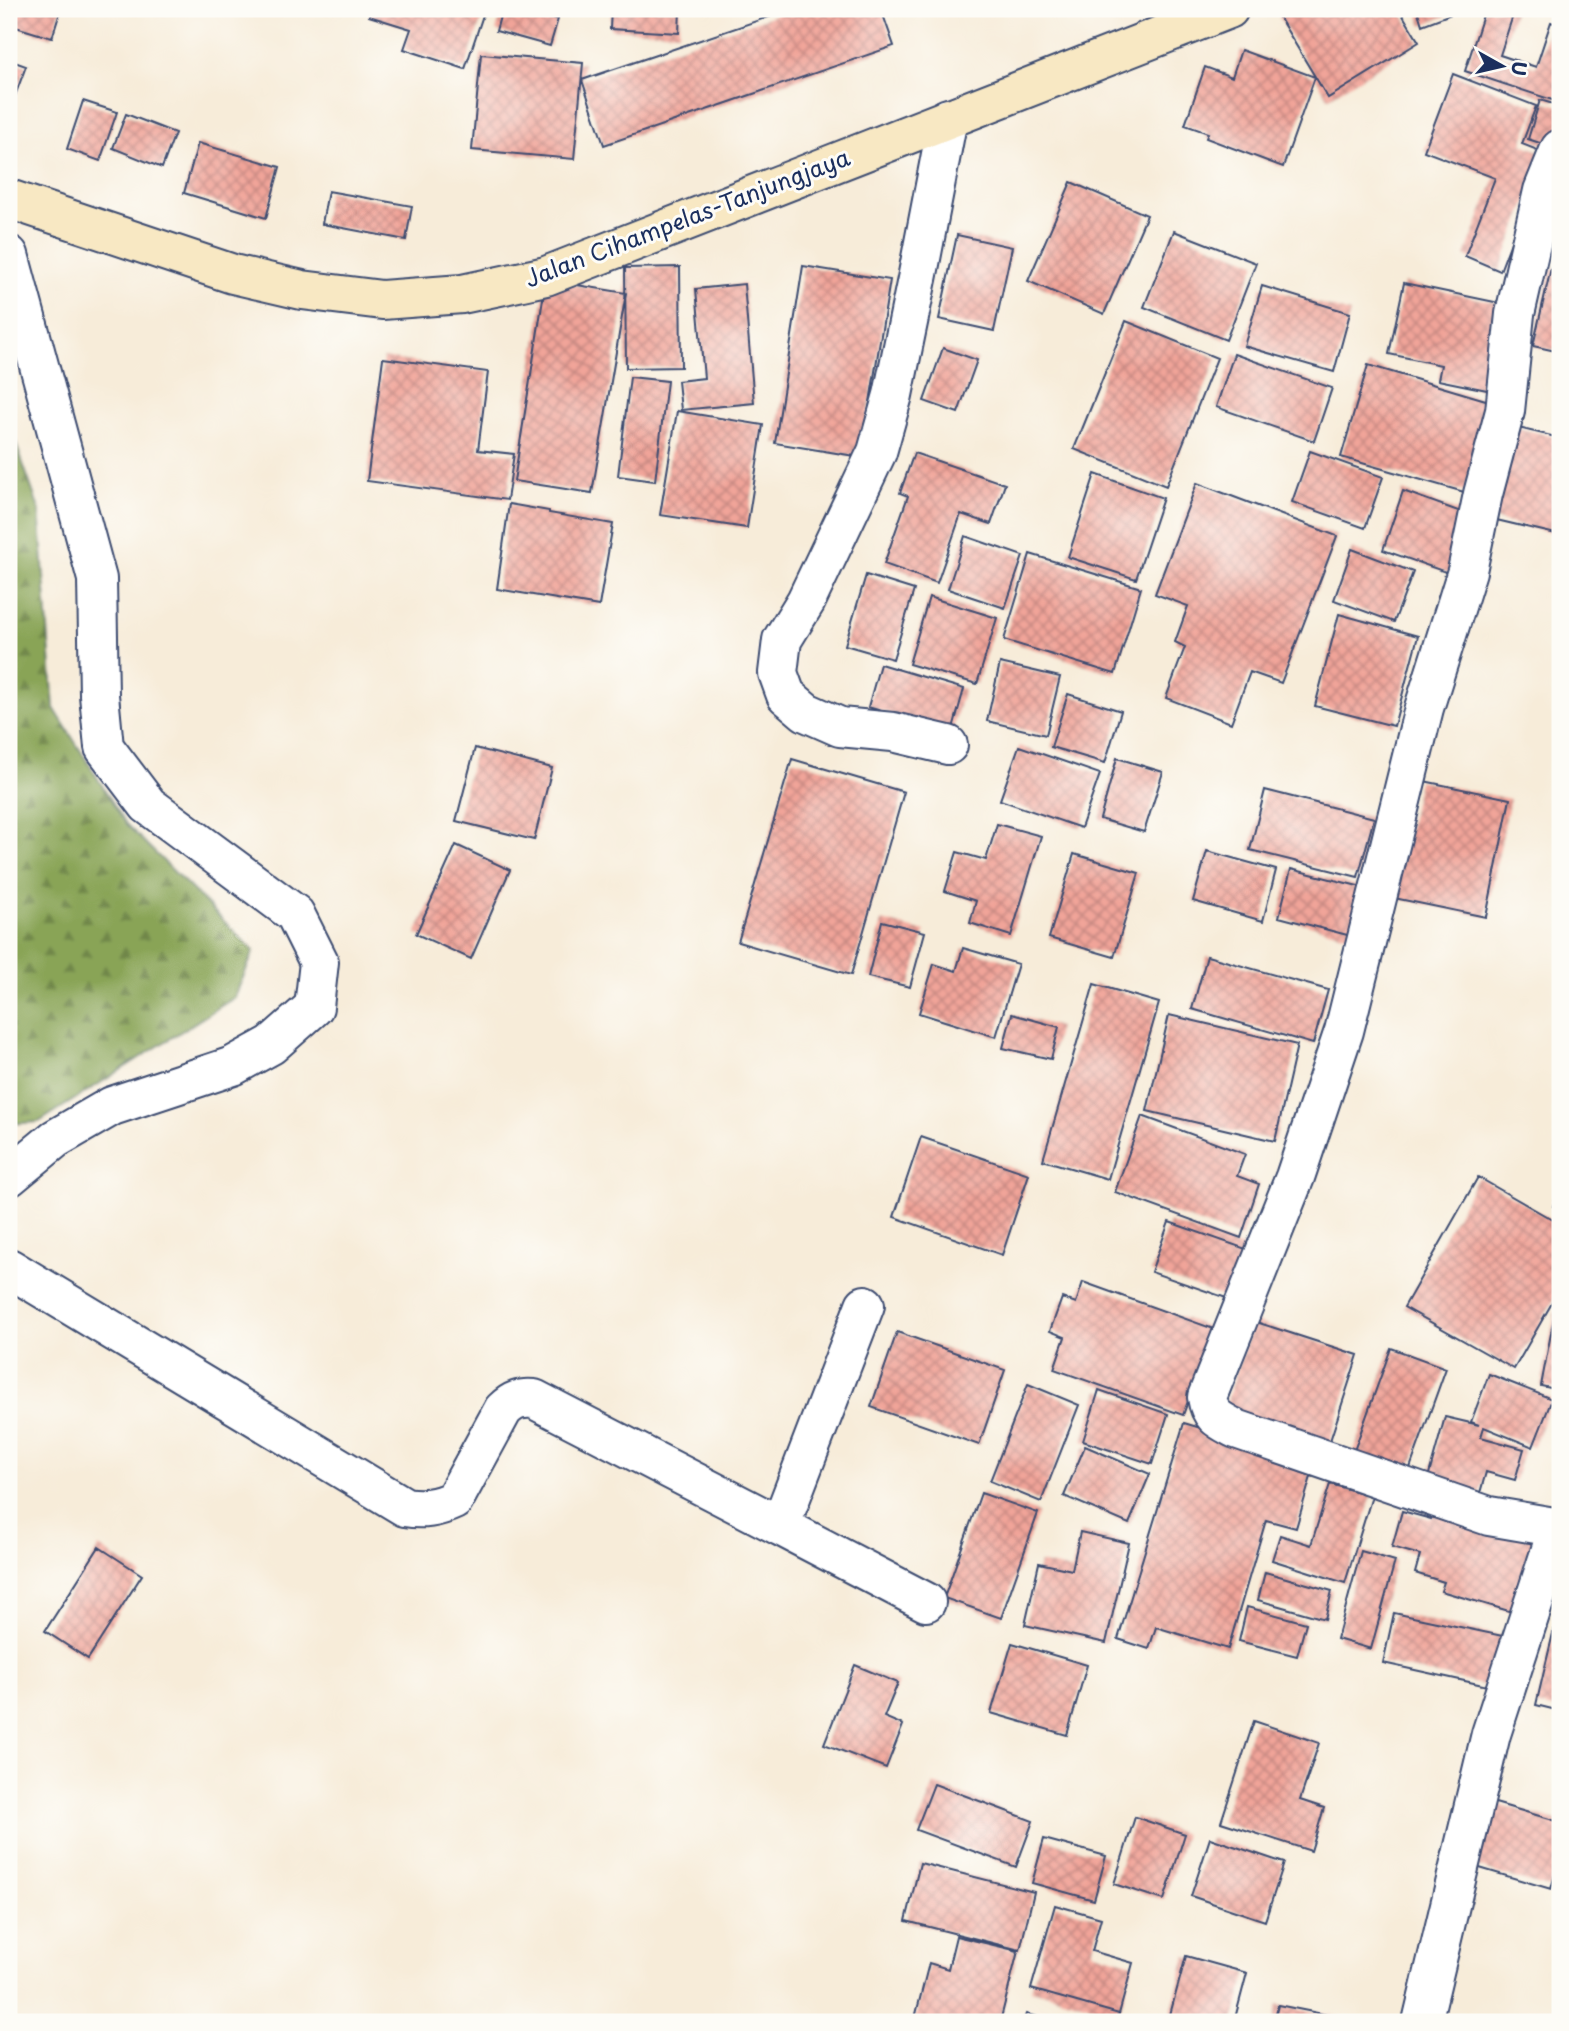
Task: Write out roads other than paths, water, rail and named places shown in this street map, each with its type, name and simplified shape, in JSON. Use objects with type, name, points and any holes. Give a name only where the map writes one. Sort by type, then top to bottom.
[{"type":"main road","name":"Jalan Cihampelas-Tanjungjaya","points":[[9,199],[233,274],[302,290],[382,300],[462,294],[546,276],[1229,9]]},
{"type":"street","points":[[948,118],[893,395],[877,452],[806,601],[782,640],[778,673],[786,695],[806,712],[840,727],[893,732],[948,745]]},
{"type":"street","points":[[1422,2022],[1491,1734],[1559,1528],[1489,1516],[1236,1429],[1217,1419],[1209,1409],[1207,1397],[1295,1177],[1344,1031],[1424,708],[1467,571],[1483,494],[1505,411],[1515,314],[1543,191],[1560,149]]},
{"type":"street","points":[[9,255],[97,579],[99,695],[104,747],[148,805],[296,914],[319,962],[314,1007],[271,1045],[233,1066],[112,1107],[54,1139],[9,1177]]},
{"type":"street","points":[[9,1268],[405,1507],[421,1510],[440,1507],[454,1500],[503,1410],[512,1401],[521,1398],[534,1399],[926,1602]]},
{"type":"street","points":[[780,1526],[865,1305]]}]
